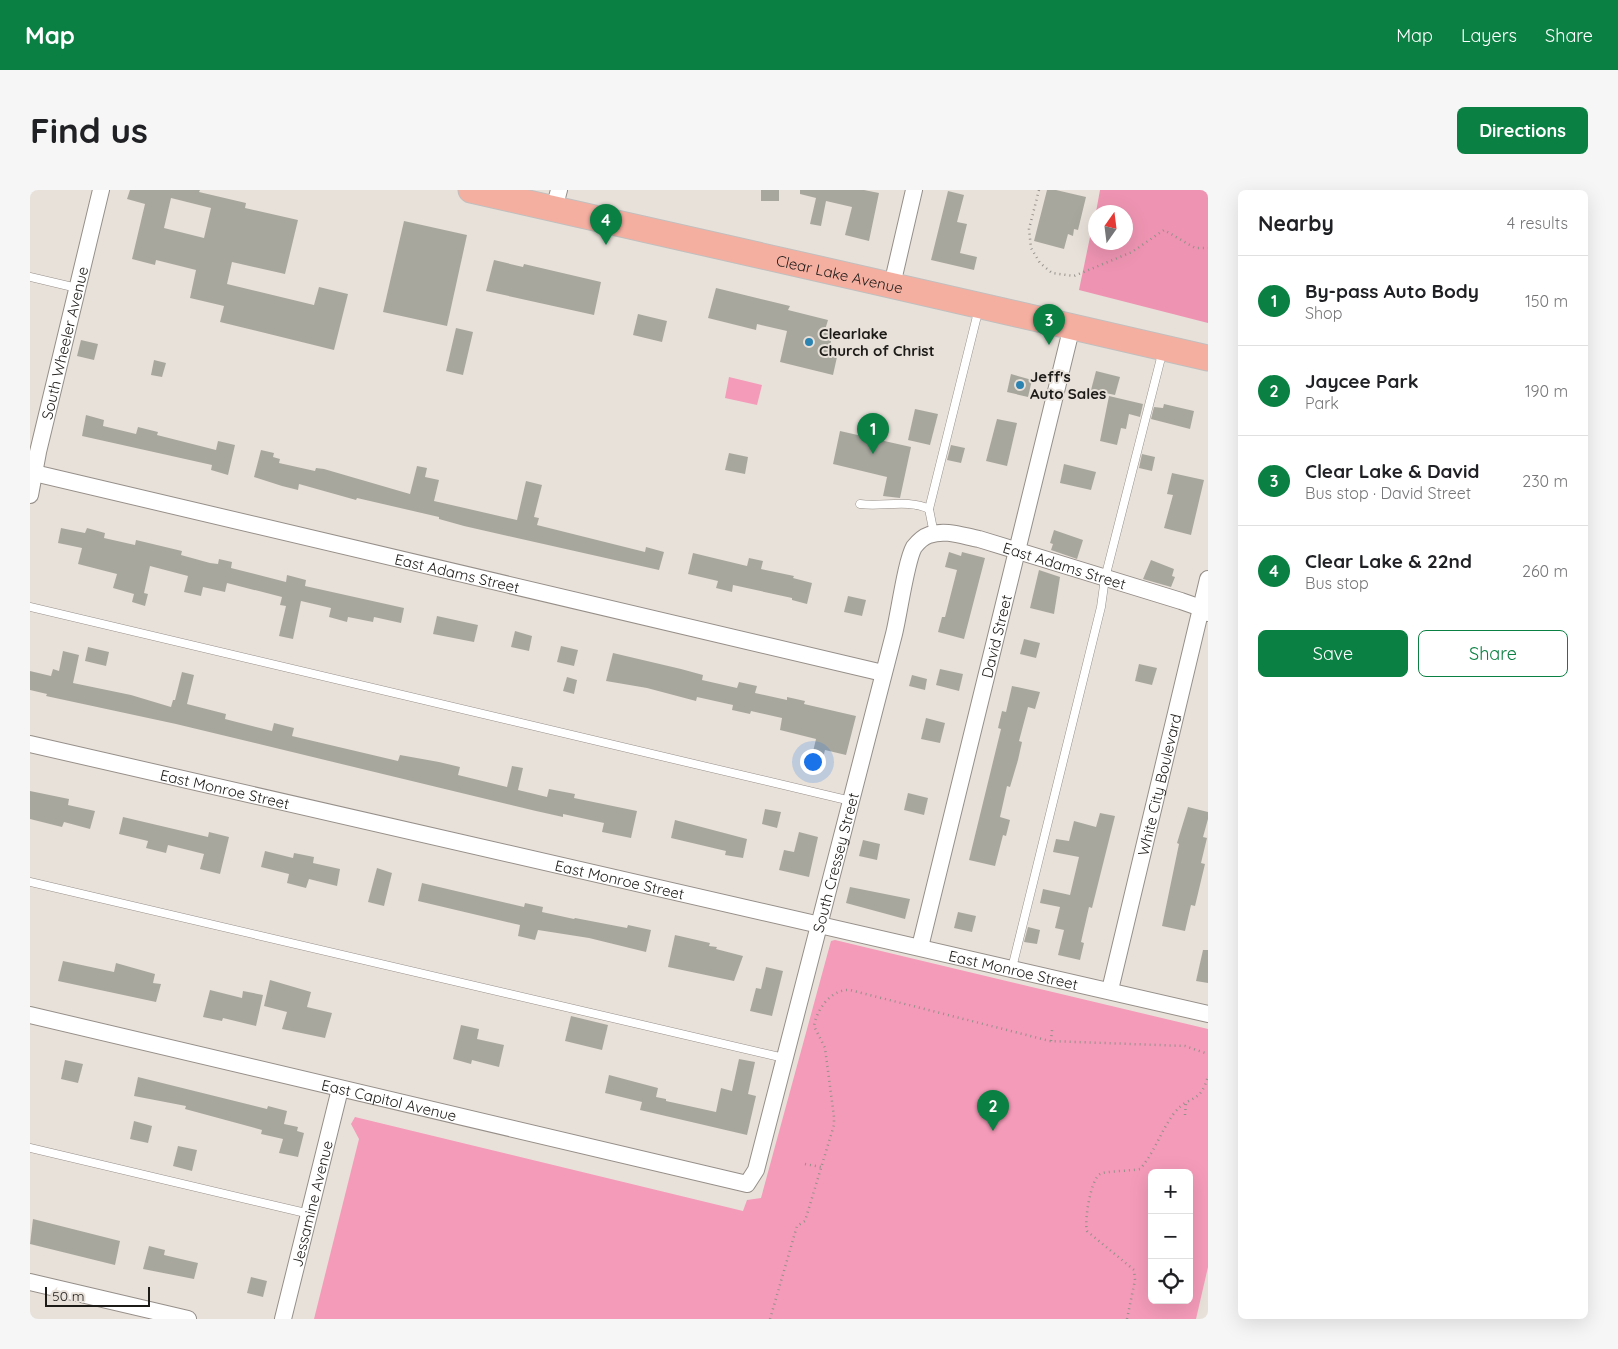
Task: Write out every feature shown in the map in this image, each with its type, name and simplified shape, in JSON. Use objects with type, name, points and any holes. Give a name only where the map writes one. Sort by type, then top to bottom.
[{"type":"main road","name":"Clear Lake Avenue","points":[[471,190],[557,200],[892,285],[1208,358]]},
{"type":"street","name":"South Wheeler Avenue","points":[[30,495],[32,472],[101,190]]},
{"type":"street","points":[[892,285],[914,190]]},
{"type":"street","name":"David Street","points":[[920,947],[1072,326]]},
{"type":"street","name":"East Adams Street","points":[[32,472],[883,673]]},
{"type":"street","name":"East Adams Street","points":[[927,537],[948,532],[1016,549],[1204,610]]},
{"type":"street","name":"South Cressey Street","points":[[747,1184],[756,1170],[820,925],[910,558],[914,548],[927,537]]},
{"type":"street","name":"White City Boulevard","points":[[1110,990],[1204,610],[1208,579]]},
{"type":"street","name":"East Monroe Street","points":[[30,744],[1208,1014]]},
{"type":"street","name":"East Capitol Avenue","points":[[30,1015],[747,1184]]},
{"type":"street","name":"Jessamine Avenue","points":[[283,1319],[340,1089]]},
{"type":"street","points":[[30,1282],[188,1319]]},
{"type":"lane","points":[[30,277],[77,288]]},
{"type":"lane","points":[[927,537],[929,509],[980,304]]},
{"type":"lane","points":[[1012,968],[1098,617],[1105,578],[1163,348]]},
{"type":"lane","points":[[860,504],[876,506],[920,504],[929,509]]},
{"type":"lane","points":[[30,607],[851,801]]},
{"type":"lane","points":[[30,882],[784,1058]]},
{"type":"lane","points":[[30,1148],[310,1214]]},
{"type":"path","points":[[1039,190],[1029,229],[1031,248],[1040,263],[1052,273],[1074,276],[1132,252],[1164,230],[1195,248],[1208,248]]},
{"type":"path","points":[[770,1319],[797,1226],[805,1221],[834,1116],[825,1048],[814,1026],[822,1008],[832,995],[850,990],[1050,1041],[1184,1046],[1208,1054]]},
{"type":"path","points":[[1050,1041],[1052,1030]]},
{"type":"path","points":[[1127,1319],[1135,1280],[1134,1270],[1087,1231],[1085,1218],[1095,1179],[1102,1173],[1140,1169],[1152,1156],[1175,1112],[1186,1103],[1201,1095],[1208,1076]]},
{"type":"path","points":[[1185,1115],[1186,1103]]},
{"type":"path","points":[[805,1164],[821,1167]]},
{"type":"shaded area","points":[[1100,190],[1208,190],[1208,323],[1079,290],[1088,247],[1088,250],[1133,250],[1133,205],[1097,205]]},
{"type":"shaded area","points":[[729,377],[762,385],[757,405],[725,398]]},
{"type":"shaded area","points":[[835,940],[1208,1029],[1208,1267],[1196,1319],[314,1319],[359,1139],[351,1124],[355,1117],[743,1211],[747,1200],[761,1198],[831,941]]},
{"type":"building","points":[[130,190],[200,190],[199,192],[246,203],[245,208],[298,220],[285,274],[232,262],[227,284],[314,305],[319,287],[348,294],[334,350],[220,322],[224,306],[190,298],[196,270],[156,260],[155,265],[132,259],[145,204],[127,199]],"holes":[[[171,198],[211,208],[204,238],[164,228]]]},
{"type":"building","points":[[761,190],[779,190],[779,201],[761,201]]},
{"type":"building","points":[[800,190],[864,190],[879,193],[869,241],[845,235],[852,207],[826,201],[821,226],[810,224],[816,198],[800,194]]},
{"type":"building","points":[[1047,190],[1056,190],[1086,197],[1078,230],[1074,229],[1073,236],[1068,234],[1064,249],[1034,241]]},
{"type":"building","points":[[948,191],[964,195],[957,222],[967,224],[960,253],[977,257],[974,270],[931,260]]},
{"type":"building","points":[[404,221],[467,235],[447,326],[383,312]]},
{"type":"building","points":[[494,260],[523,267],[524,264],[601,282],[594,315],[486,291]]},
{"type":"building","points":[[716,288],[790,306],[788,310],[828,320],[825,330],[833,332],[828,355],[837,357],[833,375],[780,362],[787,331],[757,324],[756,330],[708,318]]},
{"type":"building","points":[[638,314],[667,321],[662,342],[633,335]]},
{"type":"building","points":[[456,328],[473,332],[463,375],[446,371]]},
{"type":"building","points":[[81,340],[98,344],[94,360],[77,356]]},
{"type":"building","points":[[154,360],[166,363],[162,377],[151,375]]},
{"type":"building","points":[[1096,371],[1120,377],[1115,395],[1091,390]]},
{"type":"building","points":[[1011,374],[1032,380],[1028,397],[1007,392]]},
{"type":"building","points":[[1109,396],[1143,404],[1140,417],[1129,414],[1126,429],[1121,428],[1117,445],[1100,441]]},
{"type":"building","points":[[1164,404],[1194,411],[1190,429],[1151,419],[1154,407],[1163,408]]},
{"type":"building","points":[[915,409],[938,414],[930,445],[908,440]]},
{"type":"building","points":[[86,415],[104,420],[103,426],[136,434],[138,427],[158,432],[157,435],[216,450],[218,441],[235,445],[228,475],[211,470],[212,465],[82,436]]},
{"type":"building","points":[[997,419],[1017,423],[1007,466],[986,461]]},
{"type":"building","points":[[840,431],[911,447],[900,498],[883,496],[887,477],[833,464]]},
{"type":"building","points":[[951,445],[965,448],[961,463],[947,460]]},
{"type":"building","points":[[261,450],[274,453],[273,457],[280,459],[279,463],[315,471],[316,468],[324,469],[410,494],[417,466],[427,468],[425,477],[439,480],[434,501],[517,520],[526,481],[542,485],[534,517],[539,518],[537,525],[645,552],[646,547],[664,552],[659,570],[464,526],[439,519],[439,517],[357,498],[356,500],[299,484],[298,490],[282,486],[254,477]]},
{"type":"building","points":[[729,453],[748,457],[745,474],[725,470]]},
{"type":"building","points":[[1142,454],[1155,457],[1152,471],[1139,468]]},
{"type":"building","points":[[1064,464],[1096,472],[1091,490],[1060,483]]},
{"type":"building","points":[[1172,473],[1204,480],[1191,535],[1164,528],[1173,495],[1167,494]]},
{"type":"building","points":[[61,528],[85,533],[87,528],[105,533],[104,538],[135,545],[136,540],[182,551],[181,555],[210,563],[218,564],[219,559],[232,562],[231,568],[286,582],[287,575],[306,580],[305,586],[404,608],[401,623],[374,617],[373,622],[348,617],[347,622],[329,617],[331,608],[301,601],[293,639],[279,636],[286,606],[280,605],[282,597],[227,583],[225,592],[203,587],[201,596],[184,592],[188,576],[150,566],[144,593],[148,594],[145,606],[132,602],[134,594],[113,588],[117,574],[78,564],[82,548],[58,543]]},
{"type":"building","points":[[1054,530],[1083,540],[1077,559],[1051,550],[1053,544],[1050,543]]},
{"type":"building","points":[[949,552],[961,556],[962,552],[985,558],[964,639],[938,632],[942,617],[945,617],[957,570],[945,567]]},
{"type":"building","points":[[693,553],[747,566],[749,558],[763,561],[761,569],[794,576],[793,578],[812,583],[807,604],[792,600],[792,598],[733,585],[732,592],[716,588],[718,581],[688,574]]},
{"type":"building","points":[[1151,560],[1174,569],[1172,576],[1175,577],[1171,587],[1143,579]]},
{"type":"building","points":[[1039,570],[1060,577],[1054,614],[1030,608]]},
{"type":"building","points":[[848,596],[866,600],[862,616],[844,612]]},
{"type":"building","points":[[437,616],[478,625],[474,642],[433,634]]},
{"type":"building","points":[[515,631],[532,636],[529,651],[511,647]]},
{"type":"building","points":[[1024,639],[1040,643],[1036,658],[1020,654]]},
{"type":"building","points":[[561,646],[578,650],[574,666],[557,662]]},
{"type":"building","points":[[88,647],[109,652],[106,666],[85,661]]},
{"type":"building","points":[[63,651],[79,655],[73,683],[131,695],[171,707],[173,700],[175,700],[182,672],[194,675],[187,704],[226,714],[225,719],[272,731],[274,723],[294,728],[292,736],[398,761],[400,755],[460,767],[458,775],[507,787],[512,766],[523,768],[518,790],[547,797],[549,789],[575,794],[574,798],[637,811],[631,838],[602,832],[604,823],[563,814],[563,817],[536,811],[176,724],[46,696],[47,694],[30,690],[30,671],[51,676],[53,669],[59,671]]},
{"type":"building","points":[[613,653],[703,675],[702,680],[737,688],[739,682],[757,686],[755,693],[787,700],[787,697],[805,701],[804,704],[856,716],[846,755],[825,750],[823,758],[812,756],[816,739],[780,730],[782,718],[751,711],[750,714],[732,710],[733,705],[697,697],[696,701],[647,688],[606,681]]},
{"type":"building","points":[[1139,664],[1157,668],[1152,685],[1135,681]]},
{"type":"building","points":[[940,669],[963,674],[959,691],[936,685]]},
{"type":"building","points":[[912,675],[927,679],[925,690],[909,686]]},
{"type":"building","points":[[567,677],[577,680],[574,694],[563,691]]},
{"type":"building","points":[[1012,686],[1040,692],[1035,709],[1028,707],[1019,741],[1022,742],[1018,760],[1010,787],[1007,786],[1000,817],[1010,820],[1006,836],[1003,835],[995,866],[969,860],[1001,729],[998,728],[1002,711],[1006,712]]},
{"type":"building","points":[[926,718],[945,723],[940,743],[921,739]]},
{"type":"building","points":[[30,791],[69,799],[68,805],[95,811],[90,829],[64,822],[62,827],[30,819]]},
{"type":"building","points":[[908,793],[928,798],[924,815],[904,810]]},
{"type":"building","points":[[1188,807],[1208,812],[1208,819],[1203,837],[1207,838],[1201,863],[1205,864],[1195,906],[1191,905],[1185,931],[1162,926],[1179,844],[1177,843]]},
{"type":"building","points":[[765,809],[781,812],[777,828],[762,824]]},
{"type":"building","points":[[1100,813],[1115,816],[1092,908],[1089,907],[1081,942],[1084,943],[1080,960],[1058,955],[1064,930],[1055,928],[1060,907],[1040,903],[1043,889],[1070,895],[1079,857],[1053,852],[1056,839],[1069,841],[1074,821],[1096,827]]},
{"type":"building","points":[[123,817],[208,837],[209,832],[229,837],[220,874],[200,869],[204,854],[168,845],[166,853],[146,848],[148,841],[119,834]]},
{"type":"building","points":[[675,820],[747,839],[743,858],[725,855],[726,851],[671,838]]},
{"type":"building","points":[[799,832],[818,837],[809,877],[779,870],[784,850],[794,852]]},
{"type":"building","points":[[863,840],[880,844],[877,860],[859,856]]},
{"type":"building","points":[[265,851],[293,858],[294,853],[314,857],[313,863],[340,869],[337,886],[309,879],[306,888],[287,883],[289,874],[261,867]]},
{"type":"building","points":[[377,868],[392,873],[384,906],[368,902]]},
{"type":"building","points":[[422,883],[524,907],[525,903],[543,907],[542,912],[574,919],[627,928],[628,925],[651,930],[646,952],[589,938],[538,930],[535,940],[518,936],[520,925],[418,901]]},
{"type":"building","points":[[850,887],[910,899],[905,919],[846,903]]},
{"type":"building","points":[[958,912],[976,916],[972,932],[954,928]]},
{"type":"building","points":[[1028,927],[1040,930],[1037,944],[1024,942]]},
{"type":"building","points":[[675,935],[710,943],[709,946],[717,947],[716,949],[743,956],[734,981],[668,967]]},
{"type":"building","points":[[1203,950],[1208,950],[1208,983],[1196,981]]},
{"type":"building","points":[[63,961],[114,972],[116,963],[155,974],[153,983],[161,984],[156,1002],[58,981]]},
{"type":"building","points":[[766,967],[783,971],[772,1016],[750,1011],[756,988],[761,989]]},
{"type":"building","points":[[270,980],[311,992],[307,1007],[332,1013],[325,1038],[282,1029],[287,1012],[264,1006]]},
{"type":"building","points":[[210,990],[242,998],[243,991],[263,995],[256,1026],[223,1018],[222,1021],[203,1017]]},
{"type":"building","points":[[571,1016],[608,1025],[602,1050],[565,1041]]},
{"type":"building","points":[[461,1025],[479,1029],[477,1039],[504,1045],[499,1067],[472,1060],[471,1064],[453,1059]]},
{"type":"building","points":[[739,1059],[755,1062],[748,1094],[756,1096],[747,1135],[640,1110],[642,1102],[605,1093],[609,1075],[658,1088],[656,1097],[666,1099],[666,1101],[716,1112],[721,1088],[732,1091]]},
{"type":"building","points":[[65,1060],[83,1064],[78,1083],[61,1079]]},
{"type":"building","points":[[138,1077],[267,1109],[268,1106],[287,1111],[284,1124],[298,1127],[297,1131],[304,1133],[298,1157],[279,1153],[283,1139],[261,1134],[262,1130],[185,1109],[186,1106],[134,1096]]},
{"type":"building","points":[[134,1121],[152,1126],[148,1143],[130,1139]]},
{"type":"building","points":[[178,1146],[197,1150],[192,1171],[173,1166]]},
{"type":"building","points":[[33,1219],[120,1241],[115,1265],[30,1244]]},
{"type":"building","points":[[149,1246],[165,1250],[164,1255],[198,1263],[194,1279],[143,1269]]},
{"type":"building","points":[[251,1277],[267,1281],[263,1297],[247,1293]]},
{"type":"place","name":"Clear Lake & 22nd","points":[[606,245]]},
{"type":"place","name":"Clearlake Church of Christ","points":[[809,342]]},
{"type":"place","name":"Clear Lake & David","points":[[1049,345]]},
{"type":"place","name":"Jeff's Auto Sales","points":[[1020,385]]},
{"type":"place","name":"By-pass Auto Body","points":[[873,454]]},
{"type":"place","name":"Jaycee Park","points":[[993,1131]]}]
